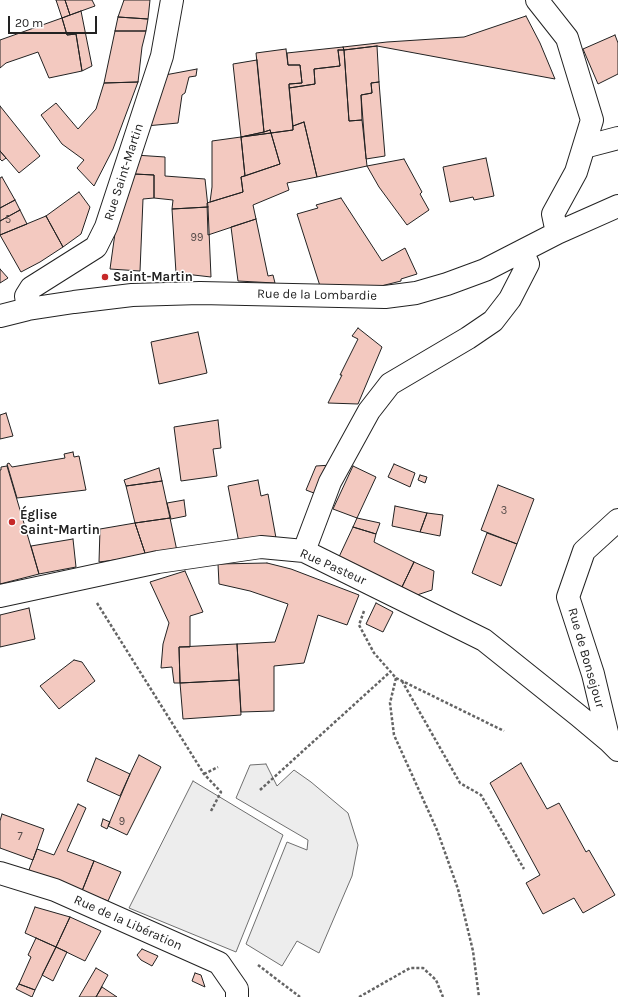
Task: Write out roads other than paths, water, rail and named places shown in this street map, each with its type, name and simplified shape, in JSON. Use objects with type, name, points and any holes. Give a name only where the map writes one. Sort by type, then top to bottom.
[{"type":"street","name":"Rue Saint-Martin","points":[[28,309],[26,296],[31,288],[96,246],[106,227],[162,56],[172,0]]},
{"type":"street","points":[[537,0],[567,38],[592,120],[576,172],[553,214],[557,233]]},
{"type":"street","points":[[584,147],[618,138]]},
{"type":"street","name":"Rue de la Lombardie","points":[[0,316],[28,309],[132,295],[193,293],[385,297],[416,293],[447,284],[485,270],[557,233],[618,206]]},
{"type":"street","points":[[304,551],[330,482],[369,411],[390,384],[468,338],[493,321],[510,299],[528,264],[522,252]]},
{"type":"street","name":"Rue de Bonsejour","points":[[614,746],[568,597],[584,551],[618,520]]},
{"type":"street","name":"Rue Pasteur","points":[[0,596],[158,562],[261,547],[304,551],[484,640],[614,746]]},
{"type":"street","name":"Rue de la Libération","points":[[0,873],[55,890],[219,964],[237,989],[236,997]]},
{"type":"place","name":"Saint-Martin","points":[[105,277]]},
{"type":"place","name":"Église Saint-Martin","points":[[12,522]]}]
